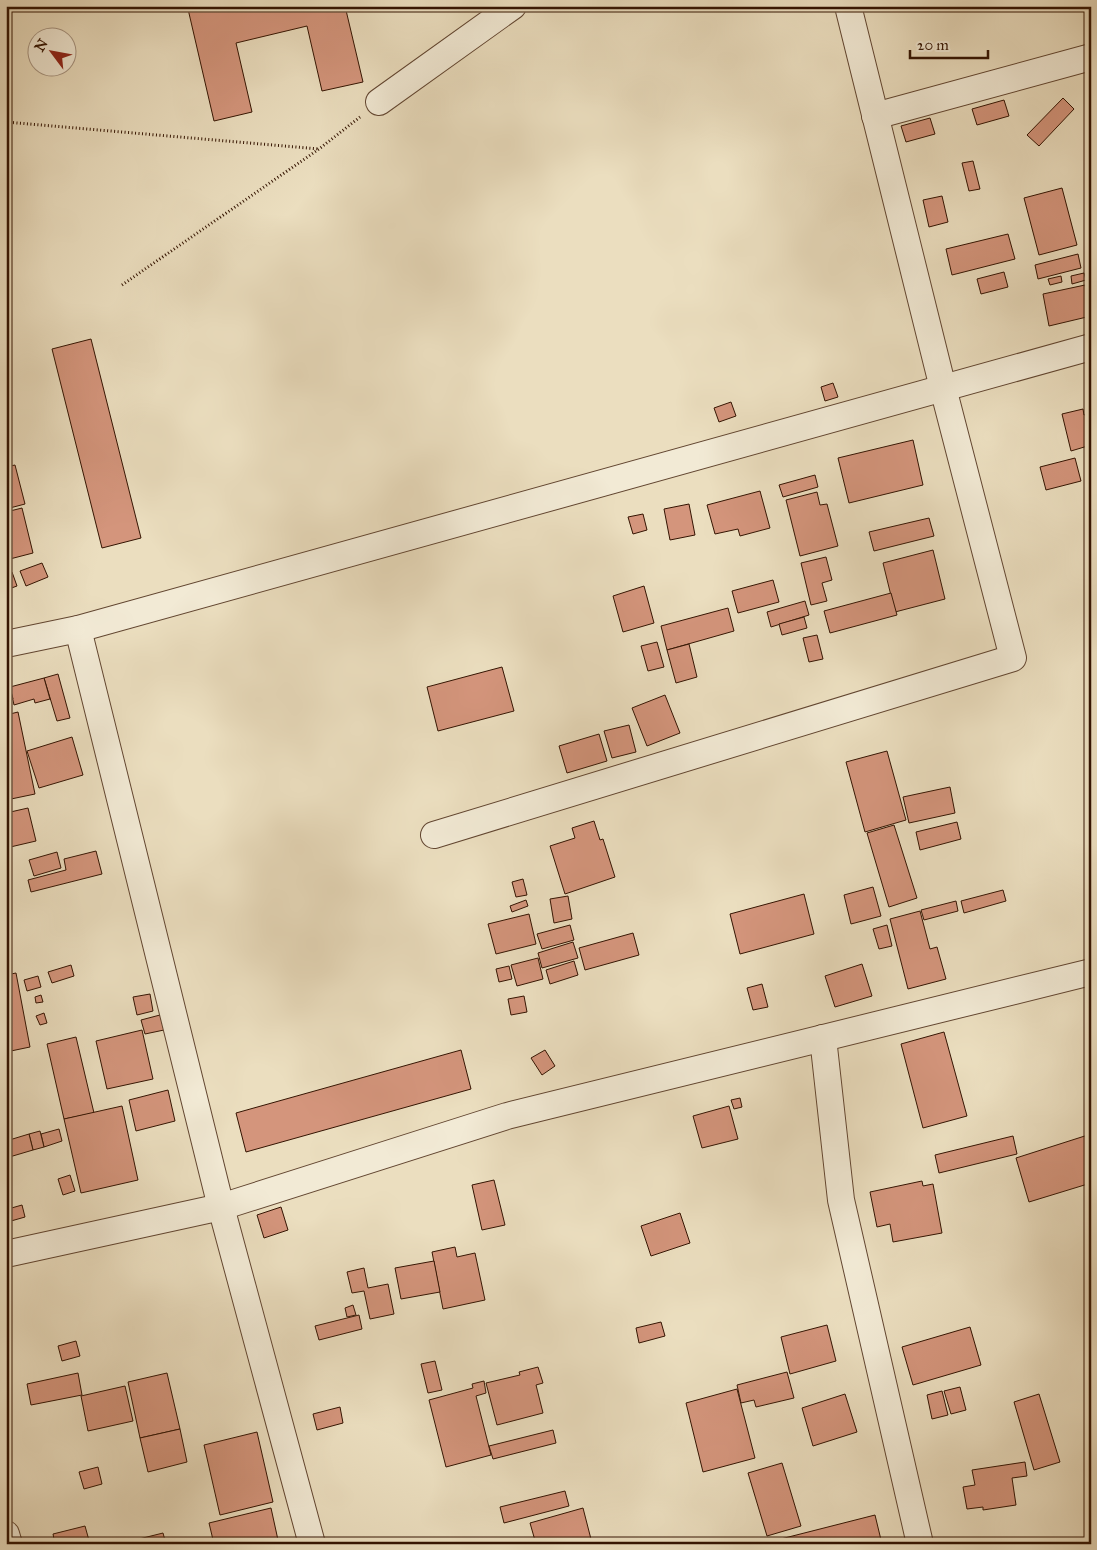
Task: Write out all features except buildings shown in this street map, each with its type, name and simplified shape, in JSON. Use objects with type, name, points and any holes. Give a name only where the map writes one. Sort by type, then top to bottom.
[{"type":"street","points":[[379,102],[513,6]]},
{"type":"street","points":[[434,835],[1013,658],[943,388],[848,6]]},
{"type":"street","points":[[875,116],[1091,57]]},
{"type":"street","points":[[6,644],[78,628],[1091,347]]},
{"type":"street","points":[[78,628],[220,1207],[312,1544]]},
{"type":"street","points":[[6,1254],[220,1207],[507,1116],[1091,972]]},
{"type":"street","points":[[823,1038],[840,1200],[920,1544]]},
{"type":"street","points":[[6,1534],[9,1544]]},
{"type":"path","points":[[122,285],[319,149],[379,102]]},
{"type":"path","points":[[6,122],[319,149]]}]
